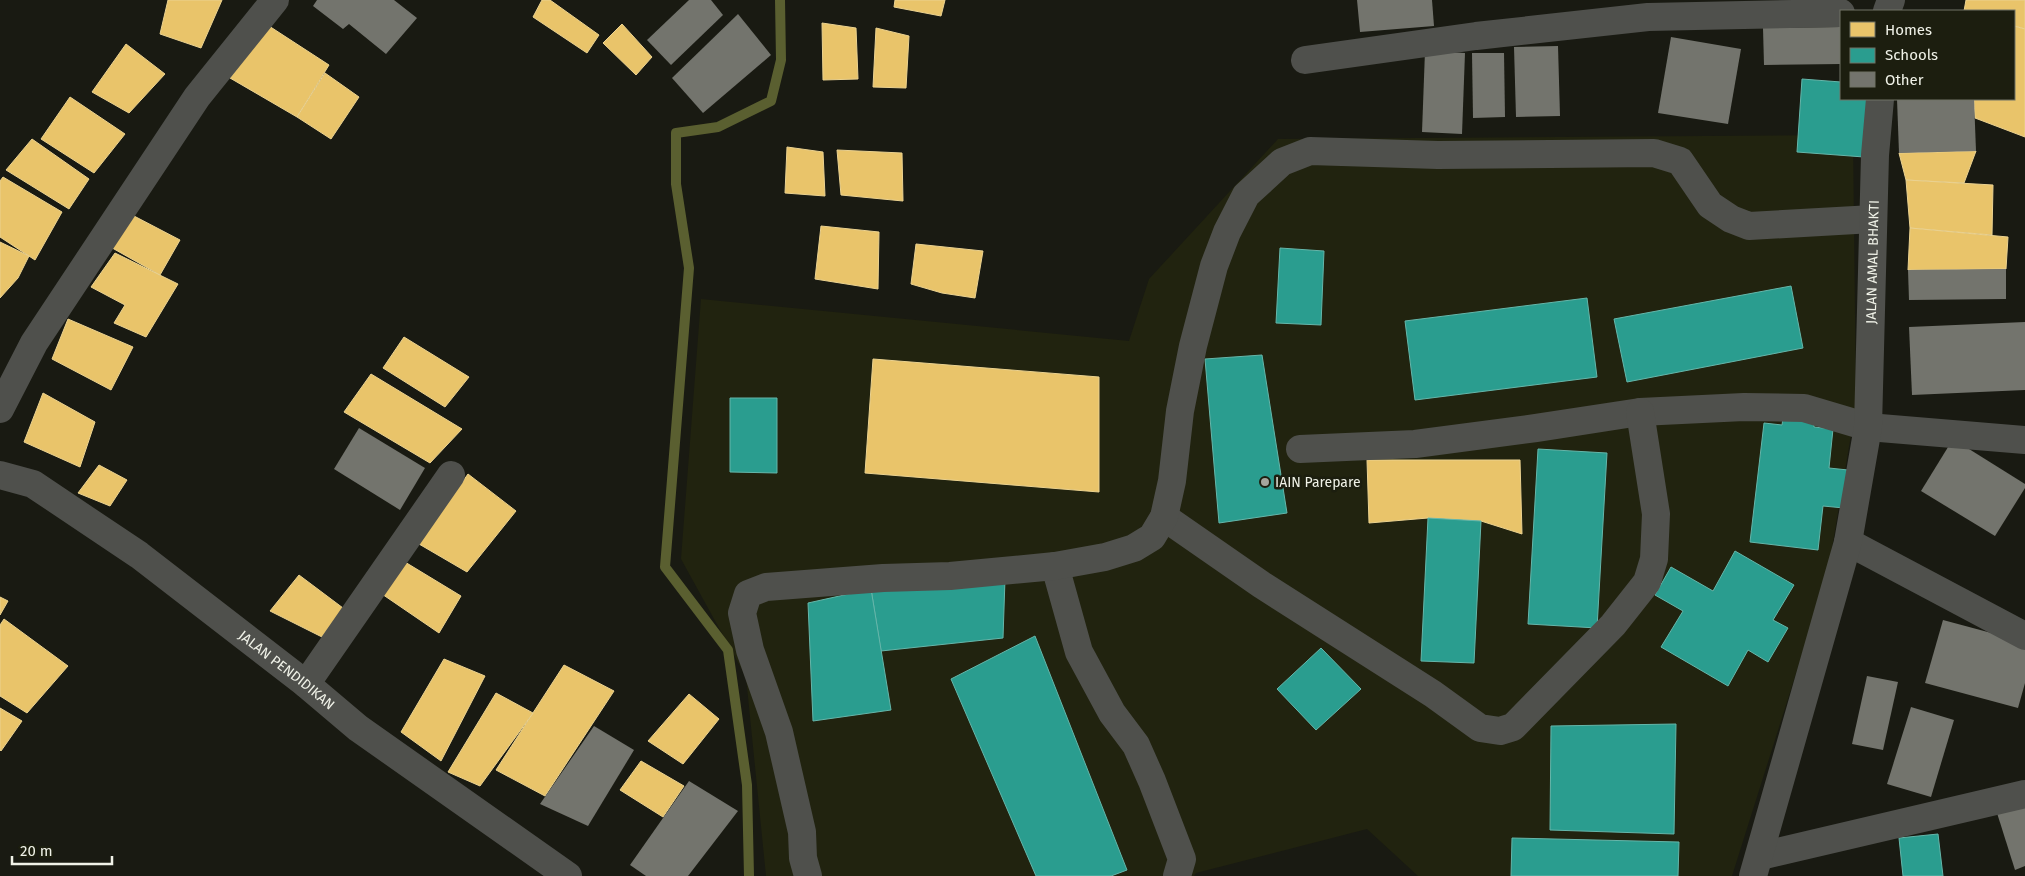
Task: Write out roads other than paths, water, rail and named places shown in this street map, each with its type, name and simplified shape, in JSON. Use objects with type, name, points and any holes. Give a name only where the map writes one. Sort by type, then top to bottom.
[{"type":"street","points":[[0,409],[34,343],[198,97],[275,0]]},
{"type":"street","points":[[1305,60],[1476,36],[1648,18],[1840,13]]},
{"type":"street","name":"JALAN AMAL BHAKTI","points":[[1756,866],[1848,542],[1868,427],[1873,219],[1880,100]]},
{"type":"street","points":[[808,876],[803,858],[802,832],[779,732],[750,650],[742,612],[748,594],[766,587],[883,578],[950,576],[1056,566],[1105,557],[1134,548],[1152,537],[1164,517],[1172,481],[1180,411],[1193,346],[1214,266],[1227,232],[1246,196],[1282,162],[1310,151],[1438,155],[1654,153],[1680,161],[1710,205],[1740,224],[1749,226],[1873,219]]},
{"type":"street","points":[[1300,449],[1415,444],[1640,412],[1744,407],[1804,408],[1868,427],[2025,440]]},
{"type":"street","points":[[1164,517],[1262,585],[1433,694],[1480,728],[1500,731],[1513,727],[1520,720],[1613,625],[1647,582],[1654,560],[1656,514],[1640,412]]},
{"type":"street","name":"JALAN PENDIDIKAN","points":[[0,475],[33,484],[139,556],[306,684],[358,728],[568,876]]},
{"type":"street","points":[[306,684],[451,475]]},
{"type":"street","points":[[1848,542],[2025,636]]},
{"type":"street","points":[[1056,566],[1079,652],[1112,713],[1136,745],[1152,781],[1182,859],[1177,876]]},
{"type":"street","points":[[1756,866],[2025,794]]},
{"type":"waterway","points":[[749,876],[747,785],[728,650],[665,567],[689,268],[676,184],[676,133],[718,127],[771,101],[781,60],[780,0]]},
{"type":"place","name":"IAIN Parepare","points":[[1265,482]]}]
